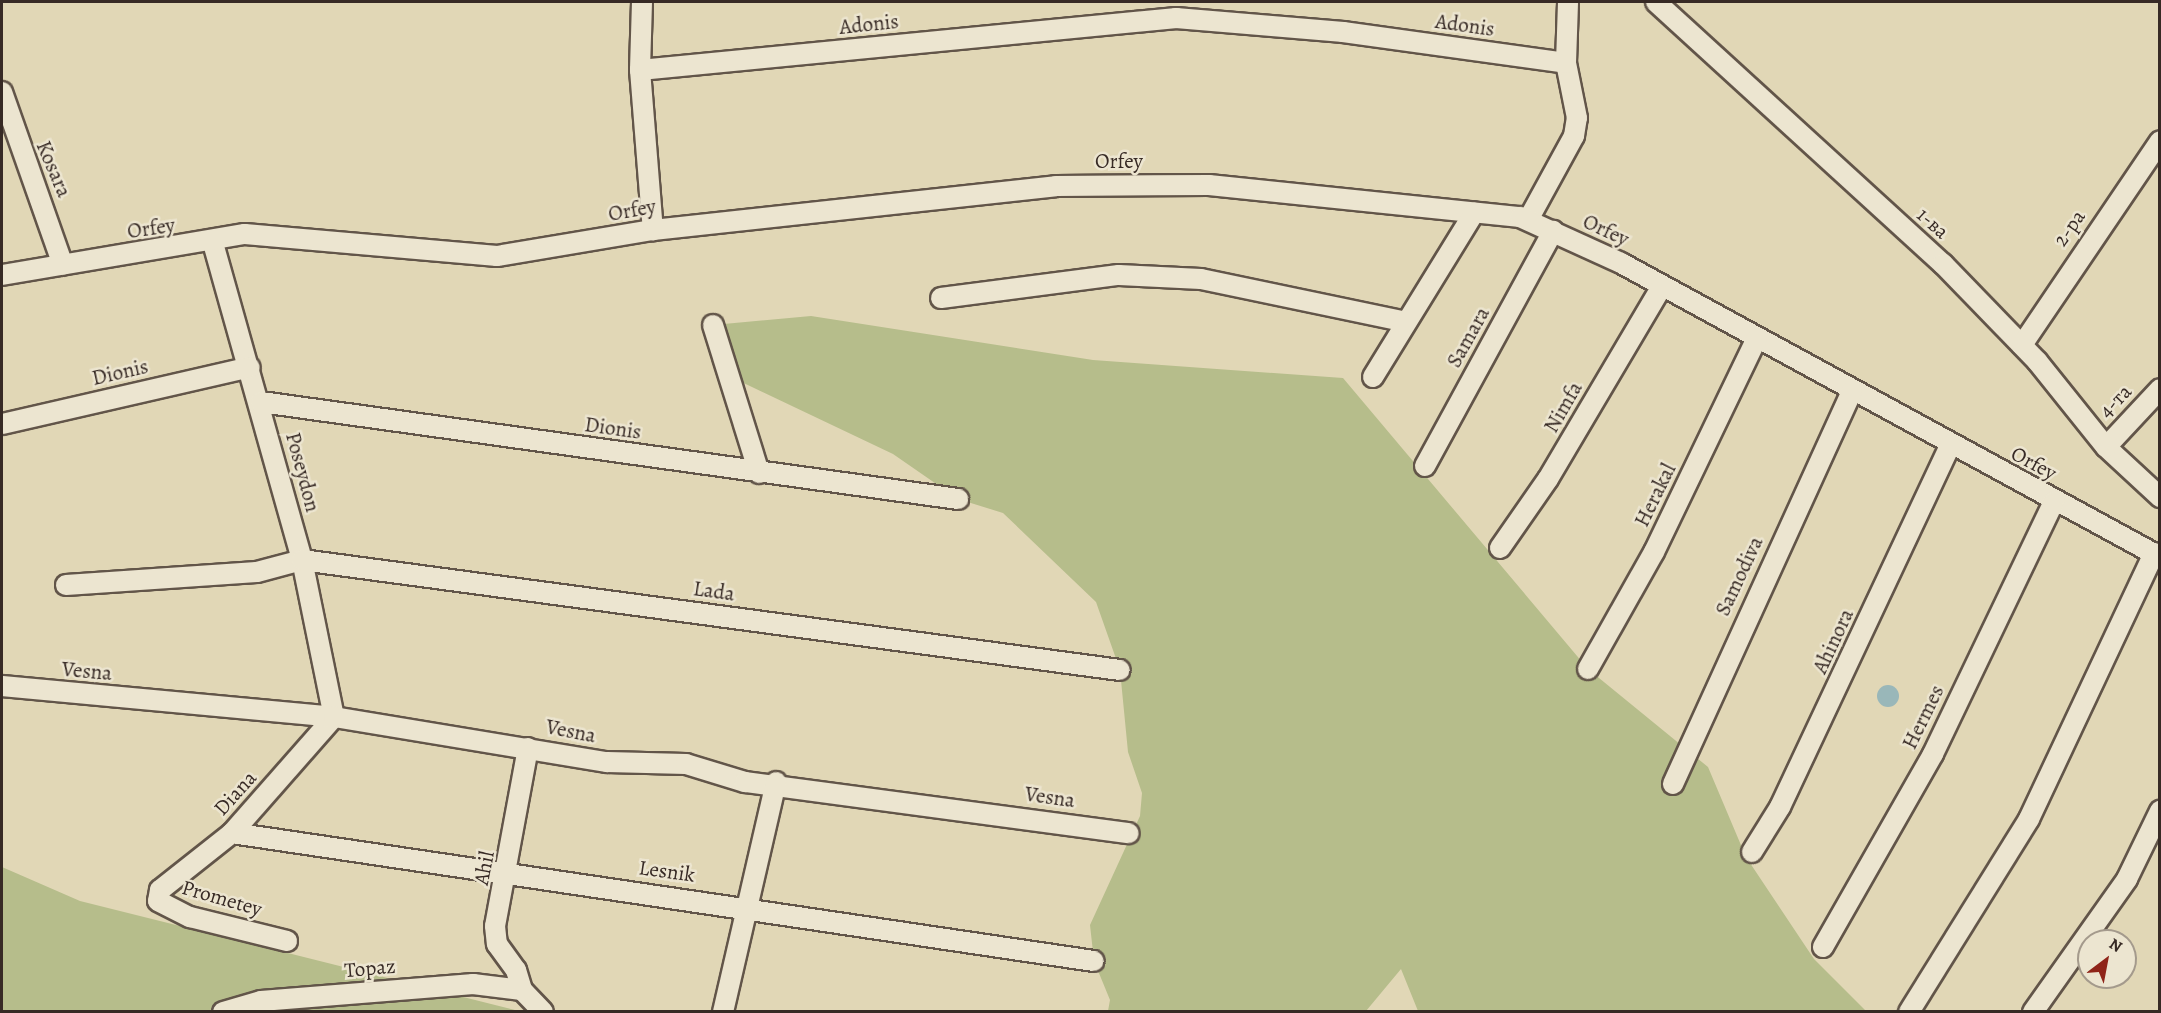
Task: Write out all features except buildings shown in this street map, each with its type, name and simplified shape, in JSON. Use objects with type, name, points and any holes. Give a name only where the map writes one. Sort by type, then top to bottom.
[{"type":"street","points":[[642,2],[640,70],[652,230]]},
{"type":"street","points":[[1527,220],[1574,136],[1577,118],[1566,63],[1568,2]]},
{"type":"street","name":"1-ва","points":[[1656,2],[1943,264],[2022,345],[2106,447],[2160,497]]},
{"type":"street","name":"Adonis","points":[[640,70],[1176,18],[1343,32],[1566,63]]},
{"type":"street","name":"Kosara","points":[[2,92],[63,265]]},
{"type":"street","name":"2-ра","points":[[2022,345],[2160,141]]},
{"type":"street","name":"Orfey","points":[[2,275],[213,243],[245,234],[497,256],[652,230],[1056,186],[1209,185],[1474,213],[1527,220],[1553,231],[1662,286],[1950,445],[2157,555]]},
{"type":"street","points":[[1373,377],[1474,213]]},
{"type":"street","name":"Samara","points":[[1425,466],[1553,231]]},
{"type":"street","name":"Poseydon","points":[[213,243],[261,402],[302,560],[334,717]]},
{"type":"street","points":[[941,298],[1119,275],[1178,278],[1406,322]]},
{"type":"street","name":"Nimfa","points":[[1500,548],[1548,480],[1662,286]]},
{"type":"street","points":[[713,325],[759,473]]},
{"type":"street","name":"Herakal","points":[[1588,669],[1654,552],[1757,338]]},
{"type":"street","name":"Dionis","points":[[2,424],[250,367]]},
{"type":"street","name":"4-та","points":[[2106,447],[2160,388]]},
{"type":"street","name":"Samodiva","points":[[1674,784],[1852,391]]},
{"type":"street","name":"Dionis","points":[[261,402],[958,499]]},
{"type":"street","name":"Ahinora","points":[[1752,852],[1780,807],[1950,445]]},
{"type":"street","name":"Hermes","points":[[1823,947],[1933,753],[2054,501]]},
{"type":"street","points":[[1909,1011],[2029,819],[2157,555]]},
{"type":"street","points":[[66,585],[257,572],[302,560]]},
{"type":"street","name":"Lada","points":[[302,560],[1120,670]]},
{"type":"street","name":"Vesna","points":[[2,686],[334,717],[607,762],[686,764],[745,782],[776,782],[1129,833]]},
{"type":"street","name":"Diana","points":[[160,890],[232,833],[334,717]]},
{"type":"street","name":"Ahil","points":[[522,990],[516,970],[497,944],[495,926],[508,874],[528,748]]},
{"type":"street","points":[[723,1011],[776,782]]},
{"type":"street","points":[[2033,1011],[2127,879],[2160,811]]},
{"type":"street","name":"Lesnik","points":[[232,833],[508,874],[747,906],[1094,961]]},
{"type":"street","name":"Prometey","points":[[160,890],[158,901],[182,914],[287,940]]},
{"type":"street","name":"Topaz","points":[[223,1011],[261,1001],[473,984],[522,990]]},
{"type":"street","points":[[522,990],[543,1011]]},
{"type":"green space","points":[[811,316],[1093,360],[1343,378],[1588,669],[1708,767],[1746,857],[1814,959],[1866,1011],[1418,1011],[1401,969],[1366,1011],[1108,1011],[1110,1000],[1094,961],[1090,925],[1140,816],[1142,793],[1128,752],[1120,670],[1096,602],[1003,513],[958,499],[893,454],[729,376],[713,325]]},
{"type":"green space","points":[[2,867],[80,901],[519,1011],[2,1012]]},
{"type":"water","points":[[1888,685],[1896,688],[1899,696],[1896,704],[1888,707],[1880,704],[1877,696],[1880,688]]}]
